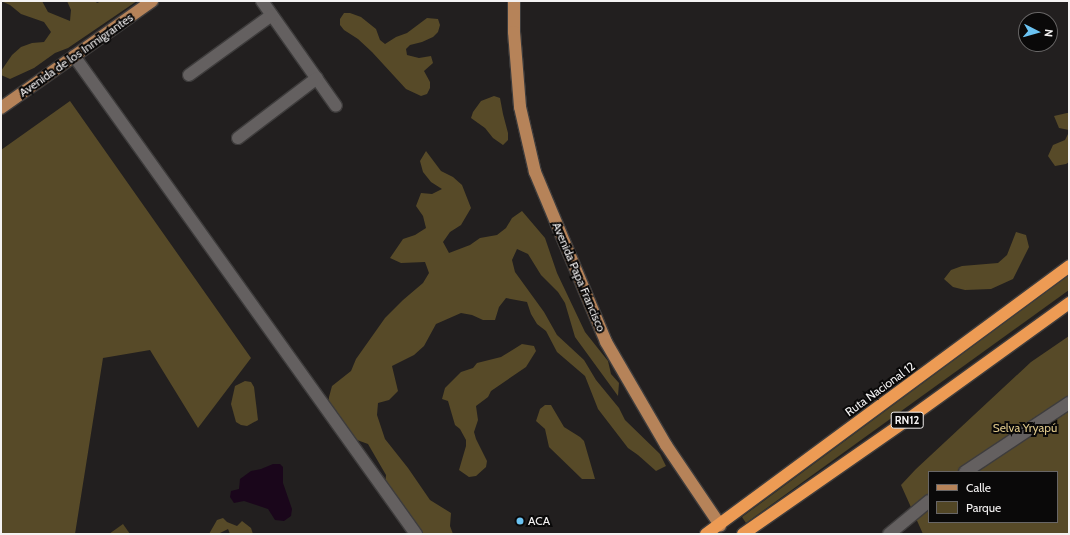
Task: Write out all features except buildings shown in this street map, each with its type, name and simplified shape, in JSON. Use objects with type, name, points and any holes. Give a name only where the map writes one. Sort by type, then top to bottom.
[{"type":"highway","name":"Ruta Nacional 12","points":[[706,534],[724,529],[1069,266]]},
{"type":"highway","name":"RN12","points":[[743,534],[907,420],[1069,303]]},
{"type":"main road","name":"Avenida de los Inmigrantes","points":[[1,108],[152,1]]},
{"type":"main road","name":"Avenida Papa Francisco","points":[[514,1],[514,32],[520,107],[535,172],[606,342],[666,445],[724,529]]},
{"type":"street","points":[[262,1],[336,106]]},
{"type":"street","points":[[189,75],[272,15]]},
{"type":"street","points":[[74,56],[416,534]]},
{"type":"street","points":[[238,138],[317,78]]},
{"type":"street","points":[[967,471],[1069,403]]},
{"type":"street","points":[[889,534],[928,502]]},
{"type":"green space","points":[[1,1],[42,1],[48,12],[70,21],[71,10],[67,1],[95,1],[97,3],[102,1],[137,1],[68,48],[55,53],[34,68],[10,79],[1,75],[1,71],[12,55],[21,47],[32,43],[44,42],[51,32],[44,22],[21,14],[10,5]]},
{"type":"green space","points":[[344,13],[350,13],[361,17],[376,29],[380,40],[385,44],[396,37],[407,33],[427,18],[438,19],[440,25],[438,32],[433,37],[410,45],[406,49],[407,55],[419,58],[431,56],[433,63],[424,71],[430,82],[430,88],[427,94],[421,96],[406,89],[372,52],[358,39],[344,30],[340,25],[340,19]]},
{"type":"green space","points":[[494,96],[500,98],[508,133],[508,140],[503,145],[493,138],[485,128],[471,118],[473,112],[481,101]]},
{"type":"green space","points":[[70,101],[251,358],[198,428],[150,350],[103,358],[75,534],[1,534],[1,150]]},
{"type":"green space","points":[[1069,113],[1069,130],[1059,128],[1054,116]]},
{"type":"green space","points":[[1069,132],[1069,162],[1055,166],[1048,156],[1053,145],[1065,140]]},
{"type":"green space","points":[[426,151],[441,171],[453,177],[462,185],[471,208],[461,225],[450,232],[443,242],[449,253],[470,245],[480,238],[497,235],[506,228],[512,218],[522,211],[545,238],[557,273],[585,332],[608,361],[611,374],[619,383],[618,396],[575,337],[565,303],[558,292],[541,275],[528,254],[517,249],[512,260],[515,272],[544,312],[557,335],[584,360],[596,380],[619,408],[625,420],[660,454],[666,466],[656,471],[628,448],[598,409],[585,376],[557,352],[546,331],[537,324],[531,314],[527,302],[506,298],[499,307],[495,320],[483,320],[472,315],[461,313],[436,324],[424,346],[414,355],[392,366],[398,391],[389,400],[378,403],[377,415],[385,439],[408,468],[430,500],[451,513],[450,526],[453,534],[420,534],[385,487],[386,475],[368,444],[357,440],[345,439],[328,409],[332,386],[351,371],[356,359],[385,318],[423,283],[429,273],[425,262],[401,263],[390,258],[403,239],[415,235],[426,228],[423,216],[416,206],[421,193],[432,194],[442,189],[431,182],[423,172],[420,161]]},
{"type":"green space","points":[[1016,232],[1026,235],[1029,247],[1013,279],[991,289],[965,290],[953,287],[944,279],[951,270],[962,266],[998,263],[1007,255]]},
{"type":"green space","points":[[1069,275],[1069,290],[746,523],[742,517]]},
{"type":"green space","name":"Selva Yryapú","points":[[1069,336],[1069,534],[923,534],[901,485],[916,469],[1031,362]]},
{"type":"green space","points":[[522,344],[534,346],[536,351],[526,367],[491,391],[488,397],[476,406],[478,420],[474,432],[487,461],[486,467],[476,476],[469,477],[459,470],[466,446],[466,440],[460,429],[455,425],[448,401],[442,399],[445,388],[461,372],[473,368],[477,363],[501,357]]},
{"type":"green space","points":[[245,381],[251,382],[254,387],[258,420],[247,426],[236,422],[231,404],[235,386]]},
{"type":"green space","points":[[545,405],[551,405],[564,427],[584,441],[595,479],[582,479],[549,447],[545,429],[536,421],[540,409]]},
{"type":"green space","points":[[223,518],[227,522],[237,526],[242,521],[251,528],[253,534],[230,534],[228,529],[218,534],[209,534],[217,520]]},
{"type":"green space","points":[[123,524],[130,534],[109,534]]},
{"type":"shaded area","points":[[273,464],[280,464],[283,467],[283,483],[292,509],[291,516],[284,521],[275,520],[268,509],[244,501],[234,503],[230,497],[231,491],[239,489],[240,479],[251,471]]},
{"type":"place","name":"ACA","points":[[520,521]]}]
